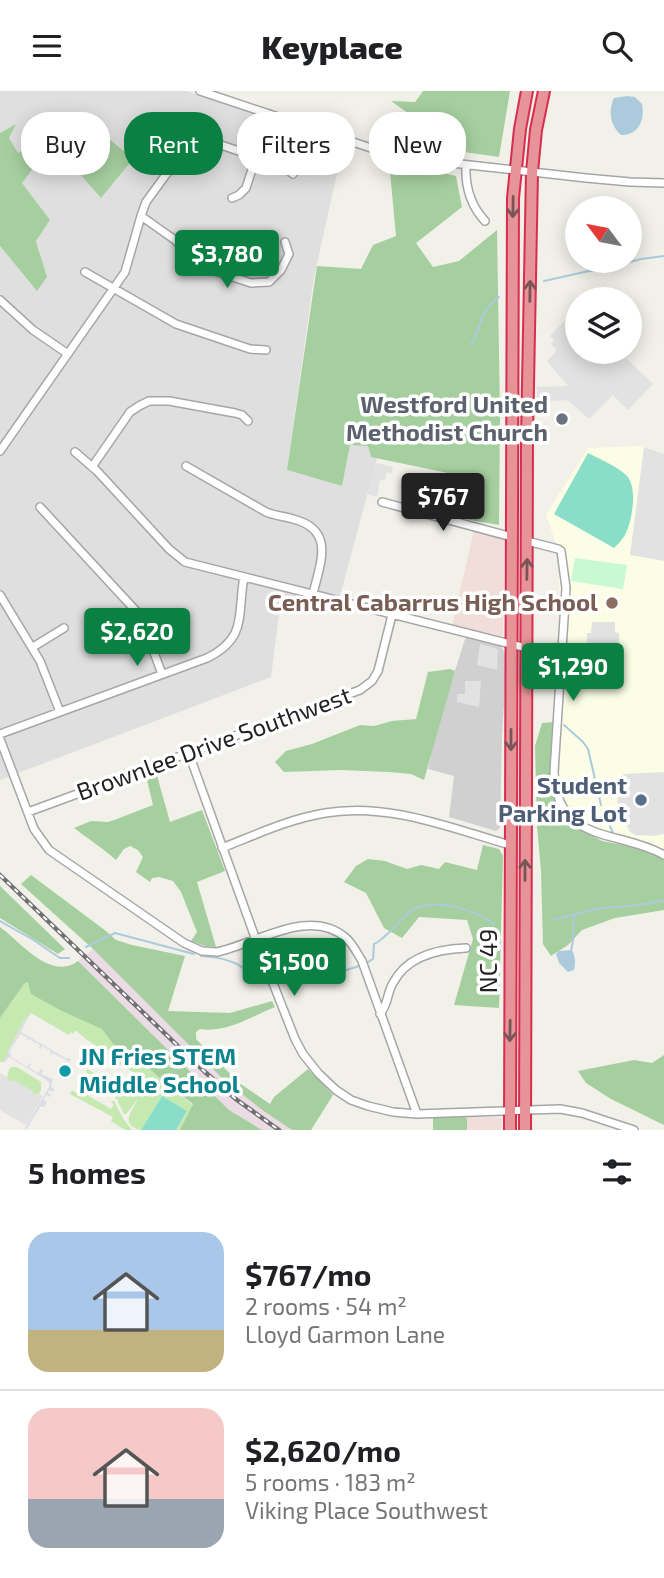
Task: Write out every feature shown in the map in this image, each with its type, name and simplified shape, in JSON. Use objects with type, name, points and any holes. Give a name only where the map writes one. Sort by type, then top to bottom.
[{"type":"highway","name":"NC 49","points":[[510,1130],[513,211],[520,129],[527,91]]},
{"type":"highway","name":"NC 49","points":[[525,1130],[526,648],[532,172],[536,129],[544,91]]},
{"type":"highway","points":[[512,397],[528,396]]},
{"type":"street","points":[[200,91],[264,112]]},
{"type":"street","points":[[0,451],[125,272],[146,202],[181,154],[188,147],[204,142],[237,151]]},
{"type":"street","points":[[466,165],[664,183]]},
{"type":"street","points":[[232,198],[246,188],[250,175]]},
{"type":"street","points":[[466,175],[471,199],[478,214],[485,221]]},
{"type":"street","points":[[141,216],[175,240],[199,266],[251,283],[269,282],[281,270],[289,254],[285,242]]},
{"type":"street","points":[[85,272],[176,324],[250,349],[266,350]]},
{"type":"street","points":[[0,300],[33,330],[68,354]]},
{"type":"street","points":[[92,467],[130,412],[149,401],[169,401],[236,413],[247,421]]},
{"type":"street","points":[[75,452],[175,555],[190,563],[562,657]]},
{"type":"street","points":[[186,466],[266,512],[293,519],[315,530],[323,551],[313,594]]},
{"type":"street","points":[[382,502],[512,537]]},
{"type":"street","points":[[40,507],[137,613],[162,674]]},
{"type":"street","points":[[527,541],[561,551],[566,589],[554,772],[561,802],[569,815],[587,830],[644,846],[664,855]]},
{"type":"street","points":[[244,577],[238,627],[228,645],[207,658],[0,736],[34,829],[48,850],[184,943],[210,952],[307,925],[321,925],[340,933],[354,947],[362,961],[417,1114]]},
{"type":"street","points":[[0,596],[33,647],[60,712]]},
{"type":"street","name":"Brownlee Drive Southwest","points":[[27,812],[360,690],[372,681],[378,671],[392,614]]},
{"type":"street","points":[[33,647],[64,628]]},
{"type":"street","points":[[189,754],[295,1039],[319,1074],[336,1090],[351,1100],[379,1109],[417,1114],[561,1109],[634,1130]]},
{"type":"street","points":[[222,848],[308,817],[361,810],[417,818],[510,845]]},
{"type":"street","points":[[380,1014],[385,1009],[393,983],[404,969],[428,954],[466,948]]},
{"type":"shaded area","points":[[0,91],[187,91],[246,112],[237,112],[237,175],[337,175],[314,277],[287,470],[342,486],[350,444],[368,446],[371,457],[377,458],[336,611],[281,598],[271,677],[0,780],[0,246],[37,290],[40,251],[36,241],[50,220],[22,183],[18,154],[9,138],[15,125],[0,133]]},
{"type":"shaded area","points":[[565,320],[565,364],[632,364],[653,384],[628,410],[613,395],[589,419],[567,400],[537,402],[537,387],[568,386],[547,361],[557,350],[551,344],[554,340],[550,336]]},
{"type":"shaded area","name":"Central Cabarrus High School","points":[[641,446],[664,454],[662,854],[574,821],[556,788],[562,657],[558,549],[546,515],[588,448]]},
{"type":"shaded area","points":[[644,447],[664,454],[664,561],[630,555]]},
{"type":"shaded area","points":[[376,463],[393,467],[392,473],[387,472],[385,480],[380,480],[377,497],[367,494]]},
{"type":"shaded area","points":[[412,476],[430,482],[422,507],[405,501]]},
{"type":"shaded area","points":[[474,531],[505,540],[503,636],[452,626]]},
{"type":"shaded area","points":[[592,622],[615,622],[615,632],[619,633],[620,657],[615,657],[615,662],[592,661],[591,657],[587,657],[587,633],[591,633]]},
{"type":"shaded area","points":[[466,636],[501,646],[507,657],[500,828],[496,831],[449,817],[454,776],[428,769],[438,725]]},
{"type":"shaded area","points":[[480,644],[498,649],[497,670],[477,665]]},
{"type":"shaded area","points":[[465,681],[481,681],[479,707],[457,702],[457,694],[465,694]]},
{"type":"shaded area","name":"Student Parking Lot","points":[[664,772],[664,834],[635,835],[630,832],[618,809],[619,778],[624,774]]},
{"type":"shaded area","points":[[93,949],[224,1080],[293,1130],[262,1130],[229,1110],[78,961]]},
{"type":"shaded area","points":[[26,1017],[21,1032],[71,1059],[69,1062],[53,1053],[51,1055],[51,1051],[42,1046],[40,1049],[40,1045],[26,1040],[27,1037],[20,1034],[10,1051],[11,1057],[27,1067],[30,1063],[29,1068],[38,1073],[43,1070],[41,1074],[53,1079],[51,1087],[54,1089],[53,1092],[49,1090],[50,1097],[46,1095],[44,1099],[47,1102],[44,1107],[40,1107],[26,1130],[49,1087],[49,1082],[9,1057],[3,1062]]},
{"type":"shaded area","points":[[0,1073],[7,1077],[9,1082],[14,1080],[34,1092],[32,1095],[39,1093],[43,1096],[26,1125],[0,1110]]},
{"type":"shaded area","points":[[464,1116],[502,1118],[501,1130],[467,1130],[467,1119]]},
{"type":"green space","points":[[423,91],[510,91],[499,157],[466,152],[466,112],[406,112],[391,101],[415,102]]},
{"type":"green space","points":[[16,124],[9,138],[18,153],[21,152],[21,175],[28,175],[22,183],[50,220],[36,241],[47,277],[37,291],[0,246],[0,133]]},
{"type":"green space","points":[[110,140],[124,151],[124,170],[101,198],[81,175],[110,175]]},
{"type":"green space","points":[[390,175],[456,176],[462,207],[416,243],[433,267],[459,261],[497,230],[499,525],[465,519],[472,478],[371,457],[368,446],[350,445],[342,486],[287,470],[317,266],[361,269],[373,245],[396,236]]},
{"type":"green space","points":[[588,453],[627,476],[632,488],[630,522],[625,535],[614,548],[554,514]]},
{"type":"green space","points":[[575,558],[627,565],[623,589],[571,581]]},
{"type":"green space","points":[[450,669],[455,671],[424,780],[411,774],[389,772],[284,772],[275,762],[286,751],[360,725],[374,726],[416,719],[428,672]]},
{"type":"green space","points":[[553,722],[549,786],[576,827],[602,841],[664,853],[664,910],[615,918],[582,930],[568,945],[551,956],[543,944],[535,746],[542,723]]},
{"type":"green space","points":[[156,772],[170,822],[202,810],[225,871],[197,882],[216,947],[191,941],[197,932],[181,892],[173,881],[159,877],[152,878],[150,882],[136,872],[143,857],[138,850],[130,846],[124,849],[116,860],[74,828],[91,821],[108,822],[153,805],[146,776]]},
{"type":"green space","points":[[483,845],[499,849],[503,856],[499,1008],[454,1005],[473,939],[467,920],[419,917],[402,938],[384,928],[366,893],[344,882],[356,866],[368,859],[385,861],[407,869],[421,865],[439,869],[445,862],[477,870]]},
{"type":"green space","points":[[31,875],[116,940],[185,956],[168,1011],[230,1013],[272,1001],[275,1007],[238,1023],[219,1029],[200,1029],[196,1032],[196,1039],[238,1082],[270,1104],[274,1097],[308,1069],[333,1095],[311,1130],[289,1128],[224,1080],[93,949],[21,884]]},
{"type":"green space","points":[[0,886],[65,949],[58,954],[0,918]]},
{"type":"green space","points":[[0,927],[31,954],[49,964],[59,967],[78,961],[229,1110],[262,1130],[180,1130],[193,1104],[142,1062],[113,1044],[102,1029],[31,994],[28,982],[0,1018]]},
{"type":"green space","points":[[29,982],[102,1029],[113,1044],[142,1062],[193,1105],[180,1130],[176,1130],[187,1111],[162,1096],[141,1130],[130,1125],[129,1117],[138,1099],[124,1114],[115,1098],[118,1091],[115,1092],[90,1078],[87,1069],[98,1075],[100,1073],[140,1096],[147,1080],[109,1058],[110,1055],[105,1052],[111,1055],[110,1050],[97,1046],[75,1030],[69,1035],[31,1013],[26,1017],[8,1055],[0,1062],[0,1018],[24,984]]},
{"type":"green space","points":[[664,1055],[664,1125],[611,1099],[586,1083],[578,1071],[634,1060],[652,1063]]},
{"type":"green space","points":[[12,1067],[17,1067],[41,1082],[41,1091],[32,1095],[9,1082],[7,1077]]},
{"type":"green space","points":[[72,1090],[80,1095],[82,1092],[111,1109],[114,1104],[111,1102],[115,1101],[132,1130],[125,1130],[111,1121],[113,1117],[70,1094]]},
{"type":"green space","points":[[162,1096],[187,1111],[176,1130],[141,1130]]},
{"type":"green space","points":[[464,1116],[467,1119],[467,1130],[433,1130],[433,1117]]},
{"type":"water","points":[[635,97],[642,104],[643,116],[636,129],[621,135],[612,122],[611,108],[614,98]]},
{"type":"water","points":[[572,950],[575,967],[568,972],[559,963],[556,954],[559,951]]},
{"type":"waterway","points":[[544,281],[664,256]]},
{"type":"waterway","points":[[471,344],[485,313],[499,297]]},
{"type":"waterway","points":[[564,725],[588,749],[601,805]]},
{"type":"waterway","points":[[606,817],[613,833]]},
{"type":"waterway","points":[[553,920],[596,909],[664,900]]},
{"type":"waterway","points":[[368,962],[373,959],[374,944],[411,911],[420,907],[453,907],[476,914],[494,924]]},
{"type":"waterway","points":[[571,951],[574,915]]},
{"type":"waterway","points":[[0,921],[60,958],[69,958]]},
{"type":"waterway","points":[[86,947],[115,933],[194,954]]},
{"type":"waterway","points":[[201,956],[233,962],[248,973]]},
{"type":"waterway","points":[[279,983],[288,978],[316,981],[359,966]]},
{"type":"waterway","points":[[253,975],[257,977]]},
{"type":"railway","points":[[0,875],[205,1072],[237,1100],[279,1130]]},
{"type":"place","name":"Westford United Methodist Church","points":[[562,419]]},
{"type":"place","name":"Central Cabarrus High School","points":[[612,603]]},
{"type":"place","name":"Student Parking Lot","points":[[641,800]]},
{"type":"place","name":"JN Fries STEM Middle School","points":[[65,1071]]}]
